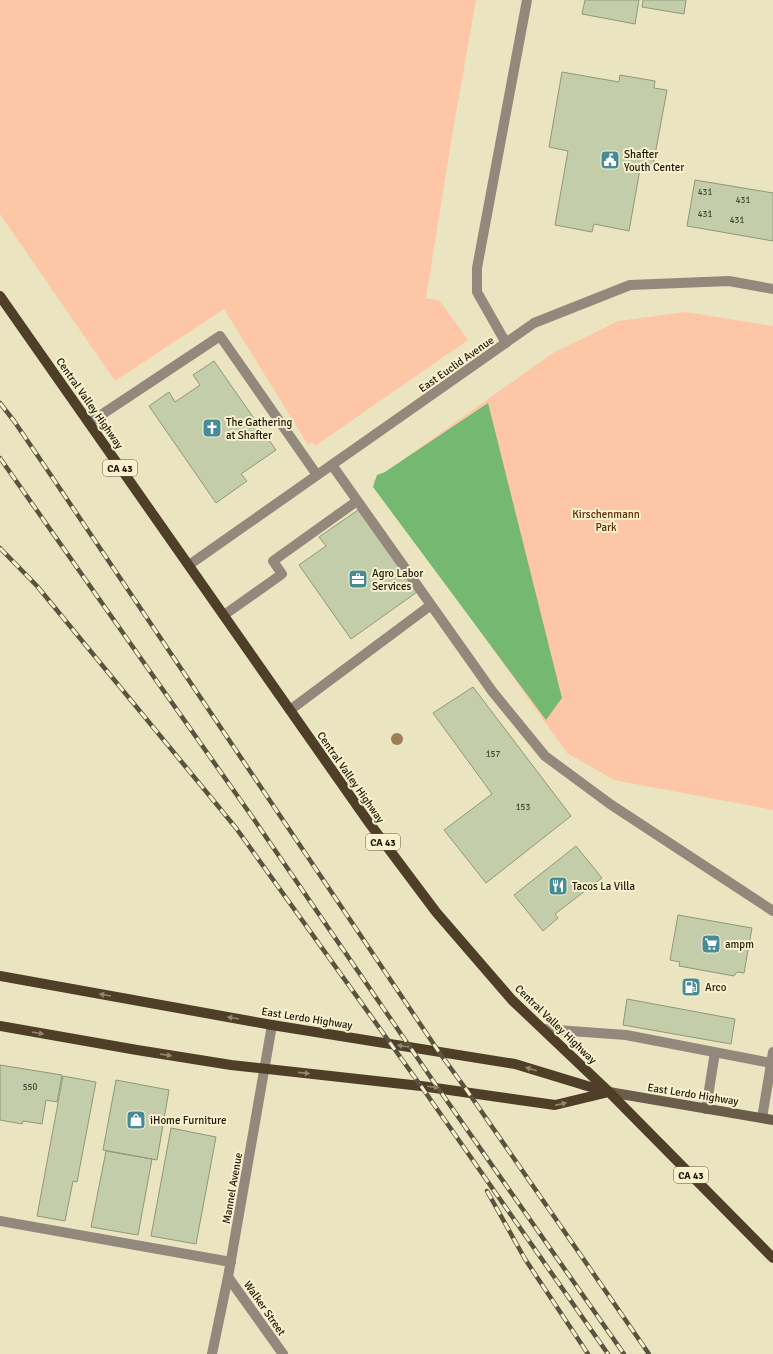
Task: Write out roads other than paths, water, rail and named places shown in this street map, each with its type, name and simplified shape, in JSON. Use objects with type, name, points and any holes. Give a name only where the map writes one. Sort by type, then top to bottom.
[{"type":"main road","name":"Central Valley Highway","points":[[0,296],[367,820],[436,912],[512,1000],[609,1092],[773,1257]]},
{"type":"main road","name":"East Lerdo Highway","points":[[0,976],[272,1025],[515,1064],[609,1092],[773,1120]]},
{"type":"main road","name":"East Lerdo Highway","points":[[0,1026],[145,1052],[265,1069],[421,1086],[555,1105],[609,1092]]},
{"type":"street","points":[[506,343],[477,292],[477,268],[527,0]]},
{"type":"street","name":"East Euclid Avenue","points":[[189,565],[534,323],[630,285],[729,281],[773,289]]},
{"type":"street","points":[[89,423],[220,336],[317,476]]},
{"type":"street","points":[[332,465],[492,691],[545,756],[610,804],[773,911]]},
{"type":"street","points":[[224,615],[282,574],[273,561],[357,501]]},
{"type":"street","points":[[290,710],[431,605]]},
{"type":"street","name":"Mannel Avenue","points":[[212,1354],[231,1262],[272,1025]]},
{"type":"street","points":[[543,1029],[626,1035],[771,1063]]},
{"type":"street","points":[[706,1109],[715,1052]]},
{"type":"street","points":[[762,1118],[773,1052]]},
{"type":"street","points":[[0,1221],[231,1262]]},
{"type":"street","name":"Walker Street","points":[[228,1277],[283,1354]]},
{"type":"railway","points":[[0,403],[46,468],[439,1052],[649,1354]]},
{"type":"railway","points":[[0,458],[253,818],[438,1088],[624,1354]]},
{"type":"railway","points":[[0,548],[37,586],[236,828],[421,1086],[608,1354]]},
{"type":"railway","points":[[487,1191],[525,1259],[588,1354]]},
{"type":"place","name":"Shafter Youth Center","points":[[610,160]]},
{"type":"place","name":"The Gathering at Shafter","points":[[212,428]]},
{"type":"place","name":"Agro Labor Services","points":[[358,579]]},
{"type":"place","name":"Tacos La Villa","points":[[558,886]]},
{"type":"place","name":"ampm","points":[[711,944]]},
{"type":"place","name":"Arco","points":[[691,987]]},
{"type":"place","name":"iHome Furniture","points":[[136,1120]]},
{"type":"park label","name":"Kirschenmann Park","points":[[606,520]]}]
